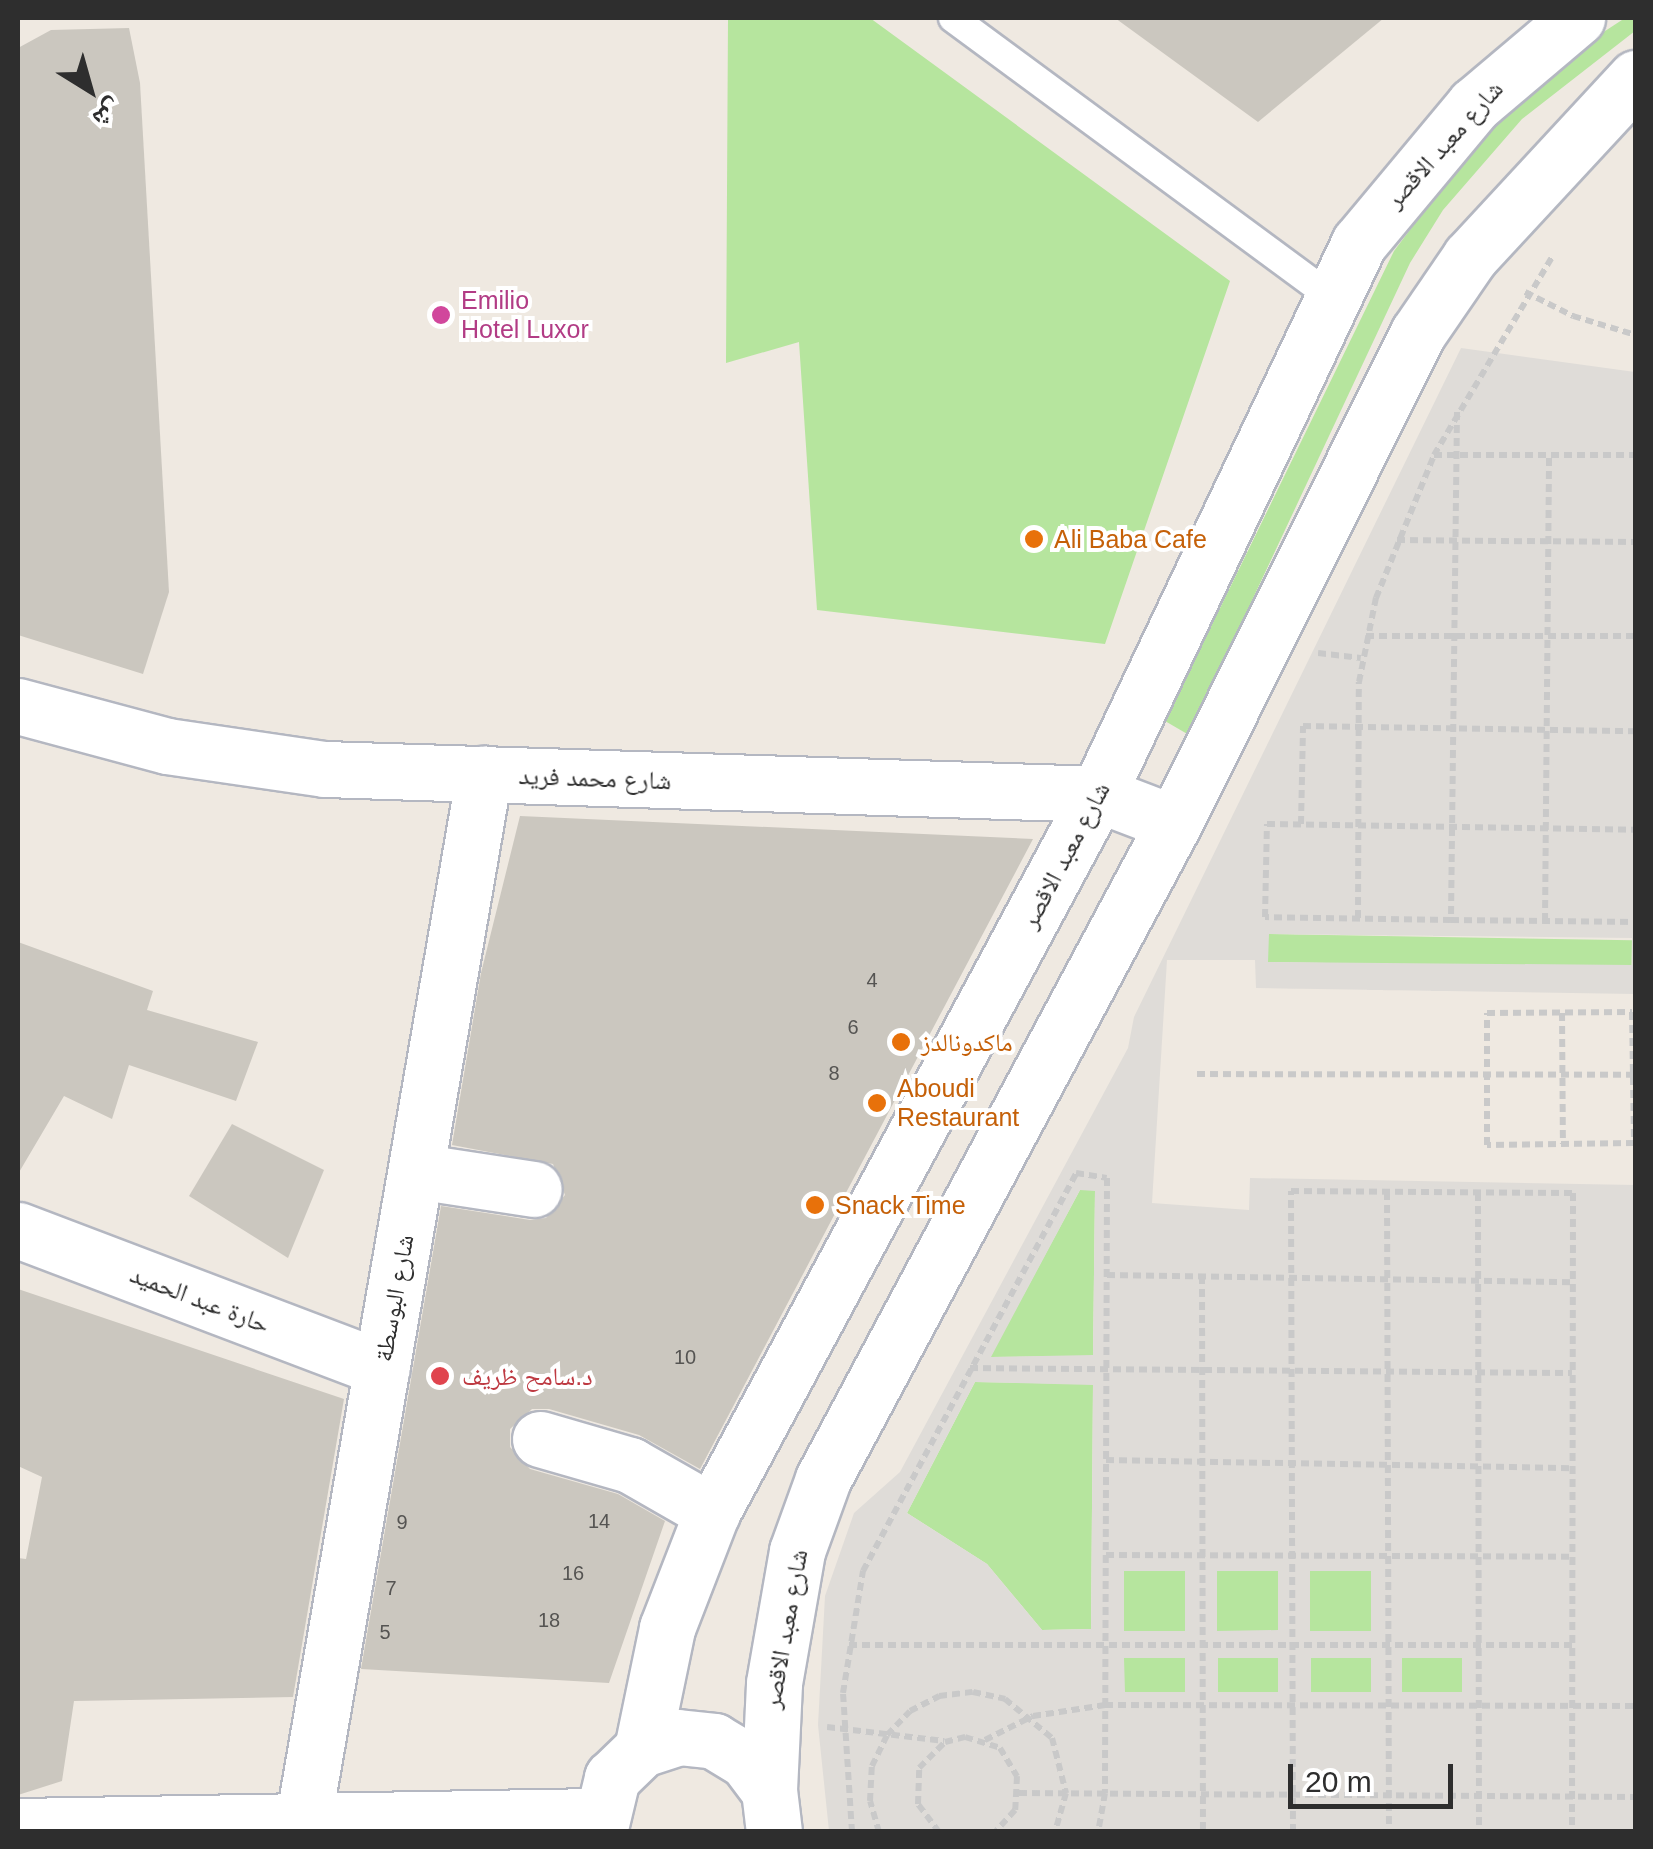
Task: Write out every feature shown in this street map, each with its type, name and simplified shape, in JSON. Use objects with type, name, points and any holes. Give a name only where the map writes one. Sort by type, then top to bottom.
[{"type":"main road","name":"شارع معبد الاقصر","points":[[642,1749],[666,1628],[712,1512],[1098,794],[1330,297],[1360,243],[1433,148],[1517,65],[1577,18]]},
{"type":"main road","name":"شارع معبد الاقصر","points":[[772,1811],[769,1718],[797,1551],[823,1479],[1174,823],[1418,334],[1470,257],[1636,78]]},
{"type":"main road","name":"شارع محمد فريد","points":[[18,706],[167,746],[325,769],[1098,794],[1174,823]]},
{"type":"main road","name":"شارع البوسطة","points":[[303,1822],[484,774]]},
{"type":"main road","points":[[416,1171],[534,1190]]},
{"type":"main road","name":"حارة عبد الحميد","points":[[18,1230],[382,1368]]},
{"type":"main road","points":[[540,1439],[630,1465],[712,1512]]},
{"type":"main road","points":[[18,1826],[303,1822],[598,1824],[612,1778],[642,1749],[678,1737],[714,1740],[746,1760],[772,1811]]},
{"type":"lane","points":[[952,18],[1330,297]]},
{"type":"path","points":[[1358,918],[1359,726],[1366,636],[1397,540],[1434,455],[1561,243]]},
{"type":"path","points":[[1470,257],[1527,294],[1636,335]]},
{"type":"path","points":[[1451,920],[1458,410]]},
{"type":"path","points":[[1434,455],[1636,455]]},
{"type":"path","points":[[1545,921],[1550,455]]},
{"type":"path","points":[[1397,540],[1636,542]]},
{"type":"path","points":[[1366,636],[1636,636]]},
{"type":"path","points":[[1300,824],[1303,726],[1636,731]]},
{"type":"path","points":[[1636,830],[1267,824],[1264,917],[1636,922]]},
{"type":"path","points":[[1632,1012],[1634,1143],[1487,1144],[1487,1075],[1486,1014],[1632,1012]]},
{"type":"path","points":[[1562,1013],[1563,1144]]},
{"type":"path","points":[[1197,1074],[1634,1075]]},
{"type":"path","points":[[852,1832],[842,1729],[849,1644],[877,1536],[1076,1173],[1107,1178],[1105,1794],[1098,1832]]},
{"type":"path","points":[[1293,1832],[1291,1191],[1573,1193],[1572,1832]]},
{"type":"path","points":[[1387,1192],[1388,1832]]},
{"type":"path","points":[[1478,1192],[1479,1832]]},
{"type":"path","points":[[1107,1275],[1573,1282]]},
{"type":"path","points":[[1202,1276],[1202,1832]]},
{"type":"path","points":[[970,1368],[1572,1373]]},
{"type":"path","points":[[1106,1460],[1572,1468]]},
{"type":"path","points":[[1106,1555],[1572,1557]]},
{"type":"path","points":[[849,1644],[1572,1645]]},
{"type":"path","points":[[880,1832],[870,1802],[872,1766],[887,1735],[910,1710],[939,1696],[989,1695],[1033,1716],[1052,1738],[1066,1793],[1056,1832]]},
{"type":"path","points":[[769,1718],[945,1742],[985,1740],[1033,1716],[1105,1706],[1636,1706]]},
{"type":"path","points":[[985,1740],[1011,1760],[1019,1793],[1015,1810],[996,1832]]},
{"type":"path","points":[[938,1832],[926,1821],[915,1786],[919,1768],[945,1742]]},
{"type":"path","points":[[1019,1793],[1636,1796]]},
{"type":"green space","points":[[728,18],[870,18],[1230,281],[1105,644],[817,610],[799,342],[726,363]]},
{"type":"green space","points":[[1625,18],[1635,18],[1635,31],[1522,119],[1443,210],[1410,263],[1189,735],[1165,721],[1394,251],[1486,129],[1576,50]]},
{"type":"green space","points":[[1268,934],[1632,940],[1631,968],[1268,962]]},
{"type":"green space","points":[[1080,1190],[1095,1190],[1093,1356],[990,1357]]},
{"type":"green space","points":[[975,1382],[1093,1384],[1091,1629],[1042,1630],[987,1564],[907,1513]]},
{"type":"green space","points":[[1310,1570],[1371,1570],[1371,1632],[1310,1632]]},
{"type":"green space","points":[[1124,1571],[1185,1571],[1185,1632],[1124,1632]]},
{"type":"green space","points":[[1217,1571],[1278,1571],[1278,1631],[1217,1631]]},
{"type":"green space","points":[[1124,1658],[1185,1658],[1185,1692],[1124,1692]]},
{"type":"green space","points":[[1218,1658],[1279,1658],[1279,1693],[1218,1693]]},
{"type":"green space","points":[[1311,1658],[1372,1658],[1372,1692],[1311,1692]]},
{"type":"green space","points":[[1402,1658],[1463,1658],[1463,1692],[1402,1692]]},
{"type":"shaded area","points":[[1461,348],[1635,372],[1635,994],[1256,988],[1255,960],[1167,960],[1152,1203],[1249,1210],[1250,1178],[1635,1185],[1635,1831],[829,1831],[818,1725],[825,1596],[854,1513],[900,1472],[1128,1048],[1134,1017]],"holes":[[[1269,934],[1632,938],[1632,965],[1268,962]],[[1080,1190],[1095,1191],[1093,1355],[991,1357]],[[975,1382],[1093,1385],[1091,1629],[1042,1630],[987,1564],[907,1513]],[[1124,1571],[1185,1571],[1185,1631],[1124,1631]],[[1217,1571],[1278,1571],[1278,1630],[1217,1631]],[[1310,1571],[1371,1571],[1371,1631],[1310,1631]],[[1124,1658],[1185,1658],[1185,1692],[1125,1692]],[[1218,1658],[1278,1658],[1278,1692],[1218,1692]],[[1311,1658],[1371,1658],[1371,1692],[1311,1692]],[[1402,1658],[1462,1658],[1462,1692],[1402,1692]]]},
{"type":"building","points":[[1115,18],[1384,18],[1258,122]]},
{"type":"building","points":[[129,28],[140,83],[169,592],[143,674],[18,635],[18,48],[51,30]]},
{"type":"building","points":[[520,816],[1033,839],[700,1469],[639,1435],[549,1409],[532,1409],[510,1429],[510,1447],[530,1469],[618,1494],[665,1521],[609,1683],[361,1669],[441,1206],[530,1220],[546,1218],[565,1195],[553,1164],[452,1145],[481,973]]},
{"type":"building","points":[[18,942],[153,991],[147,1010],[258,1042],[236,1101],[129,1065],[112,1119],[64,1096],[18,1174]]},
{"type":"building","points":[[232,1124],[324,1170],[288,1258],[189,1196]]},
{"type":"building","points":[[18,1289],[344,1399],[293,1697],[74,1701],[62,1781],[18,1795],[18,1558],[26,1559],[42,1477],[18,1466]]},
{"type":"place","name":"Emilio Hotel Luxor","points":[[441,315]]},
{"type":"place","name":"Ali Baba Cafe","points":[[1034,539]]},
{"type":"place","name":"ماكدونالدز","points":[[901,1042]]},
{"type":"place","name":"Aboudi Restaurant","points":[[877,1103]]},
{"type":"place","name":"Snack Time","points":[[815,1205]]},
{"type":"place","name":"د.سامح ظريف","points":[[440,1376]]}]
